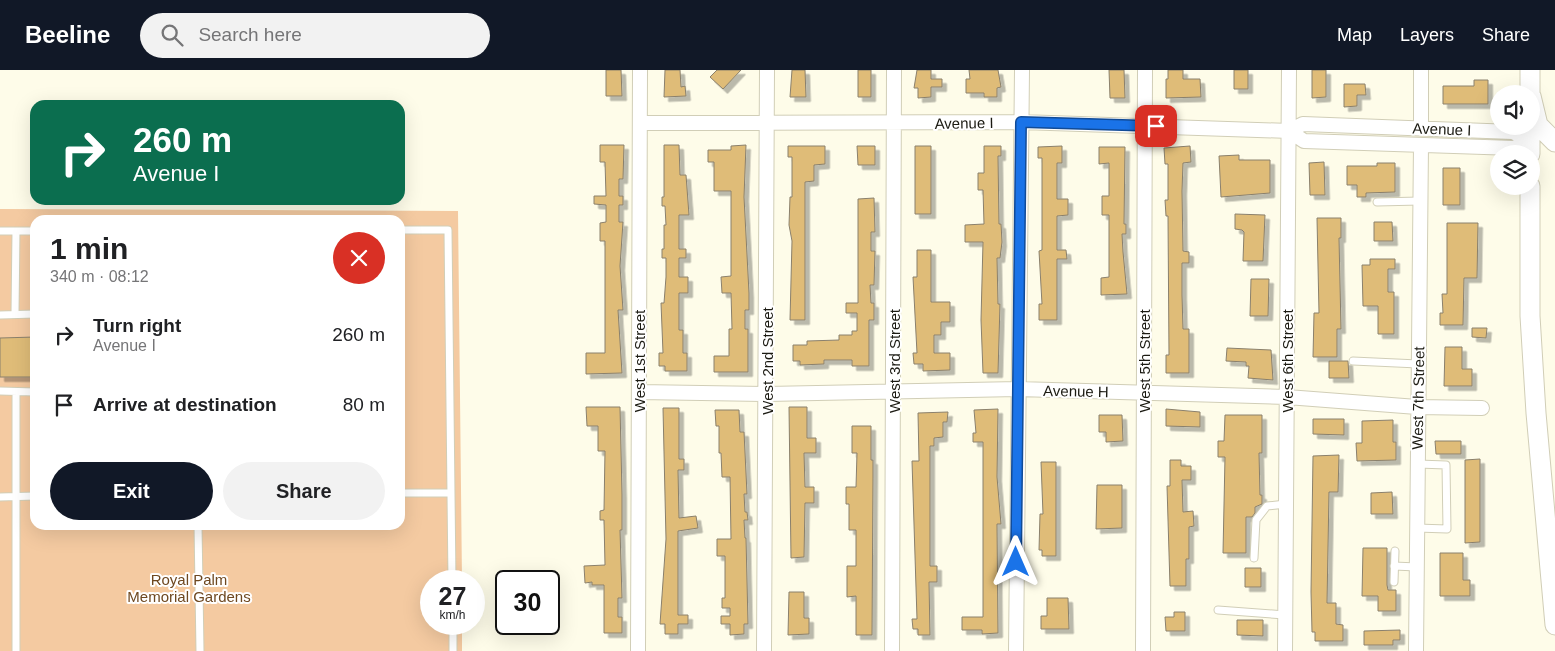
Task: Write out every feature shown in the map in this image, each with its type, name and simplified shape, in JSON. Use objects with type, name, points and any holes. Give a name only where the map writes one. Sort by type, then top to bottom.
[{"type":"main road","points":[[1530,70],[1531,85]]},
{"type":"main road","points":[[1540,127],[1555,142]]},
{"type":"main road","points":[[1530,195],[1532,349],[1555,625]]},
{"type":"main road","points":[[1532,349],[1544,384],[1550,463],[1555,469]]},
{"type":"street","name":"West 1st Street","points":[[638,651],[640,70]]},
{"type":"street","name":"West 2nd Street","points":[[764,651],[767,394],[767,70]]},
{"type":"street","name":"West 3rd Street","points":[[892,651],[894,70]]},
{"type":"street","points":[[1016,651],[1022,70]]},
{"type":"street","name":"West 5th Street","points":[[1143,651],[1145,70]]},
{"type":"street","name":"West 6th Street","points":[[1285,651],[1289,70]]},
{"type":"street","points":[[1421,70],[1421,127]]},
{"type":"street","name":"Avenue I","points":[[640,123],[1021,122],[1288,131],[1303,124],[1513,132],[1530,140]]},
{"type":"street","name":"Avenue I","points":[[1288,131],[1304,141],[1514,148],[1530,140]]},
{"type":"street","name":"West 7th Street","points":[[1416,651],[1421,145]]},
{"type":"street","name":"Avenue H","points":[[639,392],[767,394],[1018,389],[1287,397],[1417,407],[1482,408]]},
{"type":"lane","points":[[1377,202],[1420,201]]},
{"type":"lane","points":[[405,230],[448,230],[452,570]]},
{"type":"lane","points":[[0,231],[30,231]]},
{"type":"lane","points":[[16,231],[16,314]]},
{"type":"lane","points":[[0,314],[30,314]]},
{"type":"lane","points":[[1353,361],[1418,364]]},
{"type":"lane","points":[[0,391],[30,392]]},
{"type":"lane","points":[[16,392],[16,651]]},
{"type":"lane","points":[[1417,528],[1447,529],[1446,465],[1418,464]]},
{"type":"lane","points":[[405,493],[451,493]]},
{"type":"lane","points":[[0,497],[30,496]]},
{"type":"lane","points":[[1254,558],[1256,520],[1267,506],[1286,504]]},
{"type":"lane","points":[[198,530],[200,651]]},
{"type":"lane","points":[[1394,582],[1395,551]]},
{"type":"lane","points":[[1394,566],[1417,567]]},
{"type":"lane","points":[[1218,610],[1285,615]]},
{"type":"lane","points":[[453,635],[453,651]]},
{"type":"green space","name":"Royal Palm Memorial Gardens","points":[[0,209],[458,211],[462,570],[420,570],[420,635],[462,635],[462,651],[0,651]]},
{"type":"building","points":[[606,70],[621,70],[622,96],[606,96]]},
{"type":"building","points":[[665,70],[680,70],[681,87],[685,86],[686,96],[664,97]]},
{"type":"building","points":[[717,70],[741,70],[723,89],[710,77]]},
{"type":"building","points":[[792,70],[805,70],[806,97],[790,97]]},
{"type":"building","points":[[858,70],[871,70],[871,97],[858,97]]},
{"type":"building","points":[[917,70],[931,70],[931,79],[942,79],[942,87],[931,87],[931,97],[918,98],[918,88],[914,88]]},
{"type":"building","points":[[969,70],[998,70],[1001,87],[997,88],[997,97],[984,97],[984,93],[966,93],[966,79],[970,79]]},
{"type":"building","points":[[1109,70],[1124,70],[1125,98],[1110,98]]},
{"type":"building","points":[[1168,70],[1183,70],[1183,79],[1200,79],[1201,97],[1166,98]]},
{"type":"building","points":[[1234,70],[1248,70],[1248,89],[1234,89]]},
{"type":"building","points":[[1312,70],[1326,70],[1326,97],[1312,98]]},
{"type":"building","points":[[1474,80],[1488,80],[1488,104],[1443,104],[1443,86],[1474,86]]},
{"type":"building","points":[[1344,84],[1365,84],[1366,95],[1357,95],[1357,106],[1344,107]]},
{"type":"building","points":[[600,145],[624,145],[623,179],[619,179],[619,196],[623,196],[623,205],[619,205],[619,222],[623,222],[620,266],[623,310],[618,310],[622,373],[586,374],[586,353],[605,353],[605,241],[600,241],[600,223],[606,222],[606,205],[594,204],[594,196],[606,196],[605,162],[600,162]]},
{"type":"building","points":[[664,145],[679,145],[680,175],[686,175],[689,215],[679,215],[679,249],[686,249],[686,258],[679,258],[679,277],[688,277],[688,293],[679,293],[679,330],[683,330],[683,353],[687,353],[687,371],[665,371],[665,366],[659,366],[659,353],[663,353],[661,303],[664,303],[666,277],[666,258],[662,258],[664,225],[666,225],[665,206],[662,206],[662,197],[664,197]]},
{"type":"building","points":[[746,145],[744,197],[749,310],[745,310],[745,329],[748,329],[748,372],[714,372],[714,356],[729,356],[729,329],[732,329],[731,293],[722,293],[721,277],[731,276],[731,191],[714,191],[714,162],[708,162],[708,150],[731,150],[731,146]]},
{"type":"building","points":[[788,146],[825,146],[825,164],[814,165],[814,181],[805,182],[805,320],[790,320],[792,241],[789,225],[790,197],[792,197],[792,157],[788,157]]},
{"type":"building","points":[[857,146],[875,146],[875,165],[858,165]]},
{"type":"building","points":[[915,146],[931,146],[931,214],[915,214]]},
{"type":"building","points":[[984,146],[1001,146],[1001,156],[998,156],[999,224],[1001,224],[1002,242],[1000,258],[997,258],[998,304],[1000,304],[998,373],[983,373],[981,320],[983,242],[965,242],[965,225],[984,224],[983,190],[978,190],[978,173],[984,173]]},
{"type":"building","points":[[1062,146],[1062,163],[1057,163],[1057,199],[1068,199],[1068,215],[1057,216],[1057,250],[1066,250],[1067,259],[1057,259],[1057,320],[1039,320],[1039,304],[1042,304],[1039,251],[1042,250],[1042,158],[1038,158],[1038,147]]},
{"type":"building","points":[[1190,146],[1191,162],[1183,163],[1182,191],[1183,251],[1189,252],[1189,263],[1182,263],[1182,295],[1183,329],[1189,329],[1189,373],[1166,373],[1166,355],[1169,355],[1168,216],[1166,216],[1165,200],[1168,200],[1168,164],[1165,164],[1164,148]]},
{"type":"building","points":[[1099,147],[1125,147],[1124,224],[1126,224],[1126,234],[1122,234],[1127,294],[1101,295],[1101,278],[1109,277],[1109,215],[1102,215],[1102,196],[1109,196],[1109,163],[1099,164]]},
{"type":"building","points":[[1239,155],[1239,160],[1270,160],[1270,193],[1221,197],[1219,156]]},
{"type":"building","points":[[1324,162],[1325,195],[1310,195],[1309,163]]},
{"type":"building","points":[[1377,163],[1395,163],[1395,192],[1366,193],[1366,197],[1357,197],[1357,185],[1347,185],[1347,166],[1377,166]]},
{"type":"building","points":[[1443,168],[1460,168],[1460,205],[1443,205]]},
{"type":"building","points":[[874,198],[875,232],[871,232],[871,251],[875,251],[874,285],[870,285],[871,303],[874,303],[874,320],[869,320],[869,366],[852,366],[852,360],[824,360],[824,364],[800,365],[800,361],[793,361],[793,345],[807,345],[807,341],[839,340],[839,335],[852,335],[852,331],[857,331],[857,313],[846,313],[846,303],[858,303],[858,199]]},
{"type":"building","points":[[1235,214],[1265,215],[1263,261],[1243,261],[1244,232],[1235,229]]},
{"type":"building","points":[[1317,218],[1341,218],[1341,238],[1339,238],[1341,329],[1337,329],[1337,357],[1313,357],[1314,313],[1319,313]]},
{"type":"building","points":[[1374,222],[1392,222],[1393,241],[1374,241]]},
{"type":"building","points":[[1447,223],[1478,223],[1477,278],[1464,278],[1463,325],[1440,325],[1440,313],[1443,313],[1442,294],[1447,294]]},
{"type":"building","points":[[917,250],[931,250],[931,302],[950,302],[950,322],[941,322],[941,335],[934,335],[934,353],[950,353],[950,370],[923,371],[923,364],[914,364],[913,353],[917,353],[913,277],[917,277]]},
{"type":"building","points":[[1370,259],[1395,259],[1395,269],[1388,269],[1388,292],[1394,292],[1394,334],[1378,334],[1378,306],[1363,306],[1362,265],[1370,265]]},
{"type":"building","points":[[1251,279],[1269,279],[1268,316],[1250,316]]},
{"type":"building","points":[[1472,328],[1487,328],[1486,338],[1472,337]]},
{"type":"building","points":[[30,337],[30,377],[0,377],[0,338]]},
{"type":"building","points":[[1445,347],[1462,347],[1462,369],[1472,369],[1472,386],[1444,386]]},
{"type":"building","points":[[1227,348],[1271,350],[1273,380],[1248,378],[1249,366],[1246,366],[1246,362],[1226,361]]},
{"type":"building","points":[[1329,361],[1348,361],[1349,378],[1329,378]]},
{"type":"building","points":[[586,407],[620,407],[622,598],[618,598],[618,617],[622,617],[622,633],[604,633],[604,585],[592,585],[592,582],[585,583],[584,566],[605,565],[604,520],[600,520],[600,511],[604,510],[605,451],[598,451],[598,426],[587,426]]},
{"type":"building","points":[[789,407],[807,407],[807,438],[816,438],[816,453],[804,453],[805,487],[814,487],[814,503],[805,503],[804,557],[791,558]]},
{"type":"building","points":[[663,408],[679,408],[679,459],[684,459],[684,470],[678,470],[679,518],[696,516],[698,528],[678,531],[678,615],[688,615],[688,624],[678,624],[678,634],[665,634],[665,624],[660,624],[666,539]]},
{"type":"building","points":[[998,409],[997,477],[1001,524],[997,524],[998,633],[982,634],[982,630],[962,630],[962,617],[983,617],[983,442],[973,442],[973,433],[976,433],[974,410]]},
{"type":"building","points":[[1166,409],[1200,412],[1200,427],[1166,426]]},
{"type":"building","points":[[715,410],[739,410],[740,432],[744,432],[747,494],[744,494],[745,512],[747,512],[748,520],[744,520],[748,624],[744,624],[744,634],[730,635],[730,624],[721,624],[721,616],[730,616],[730,608],[722,608],[722,598],[725,598],[725,556],[717,556],[717,539],[731,539],[730,477],[722,477],[721,453],[719,453],[719,426],[716,426]]},
{"type":"building","points":[[948,412],[947,422],[943,422],[943,437],[934,438],[934,446],[930,446],[930,566],[937,566],[937,582],[929,582],[930,635],[918,635],[918,629],[913,629],[912,619],[917,619],[912,461],[919,461],[918,413]]},
{"type":"building","points":[[1099,415],[1122,415],[1123,441],[1106,442],[1106,432],[1099,432]]},
{"type":"building","points":[[1225,415],[1262,415],[1262,453],[1259,453],[1262,504],[1255,507],[1255,513],[1252,517],[1246,517],[1246,553],[1223,553],[1225,457],[1218,457],[1218,441],[1224,441]]},
{"type":"building","points":[[1313,419],[1344,419],[1344,435],[1313,434]]},
{"type":"building","points":[[1393,420],[1393,442],[1396,442],[1396,460],[1357,461],[1356,443],[1362,443],[1362,421]]},
{"type":"building","points":[[852,426],[871,426],[871,460],[873,460],[872,635],[856,635],[856,596],[847,597],[847,566],[856,566],[856,530],[849,530],[849,504],[846,504],[846,487],[856,487],[857,453],[852,453]]},
{"type":"building","points":[[1435,441],[1461,441],[1461,454],[1436,454]]},
{"type":"building","points":[[1339,455],[1338,492],[1329,492],[1327,603],[1336,603],[1336,624],[1343,625],[1343,641],[1315,641],[1315,632],[1312,632],[1311,592],[1313,456]]},
{"type":"building","points":[[1480,459],[1480,542],[1465,543],[1465,460]]},
{"type":"building","points":[[1170,460],[1181,460],[1181,466],[1191,466],[1191,480],[1182,480],[1183,512],[1193,511],[1194,526],[1189,527],[1189,559],[1186,559],[1186,586],[1170,586],[1167,486],[1170,486]]},
{"type":"building","points":[[1041,462],[1056,462],[1056,556],[1042,556],[1042,550],[1039,550],[1040,514],[1043,514]]},
{"type":"building","points":[[1097,485],[1122,485],[1122,528],[1096,529]]},
{"type":"building","points":[[1392,492],[1393,514],[1371,514],[1371,493]]},
{"type":"building","points":[[1363,548],[1387,548],[1387,585],[1388,590],[1396,590],[1396,611],[1378,611],[1378,596],[1362,596]]},
{"type":"building","points":[[1440,553],[1463,553],[1463,580],[1470,580],[1470,596],[1440,596]]},
{"type":"building","points":[[1245,568],[1261,568],[1261,587],[1245,587]]},
{"type":"building","points":[[789,592],[804,592],[804,618],[809,618],[809,634],[788,635]]},
{"type":"building","points":[[1047,598],[1068,598],[1069,629],[1041,629],[1041,616],[1047,616]]},
{"type":"building","points":[[1174,612],[1185,612],[1185,631],[1166,631],[1165,617],[1174,617]]},
{"type":"building","points":[[1237,620],[1263,620],[1263,636],[1237,635]]},
{"type":"building","points":[[1400,630],[1400,640],[1393,640],[1393,645],[1364,645],[1364,631]]},
{"type":"route","points":[[1016,562],[1021,122],[1156,126]]}]
